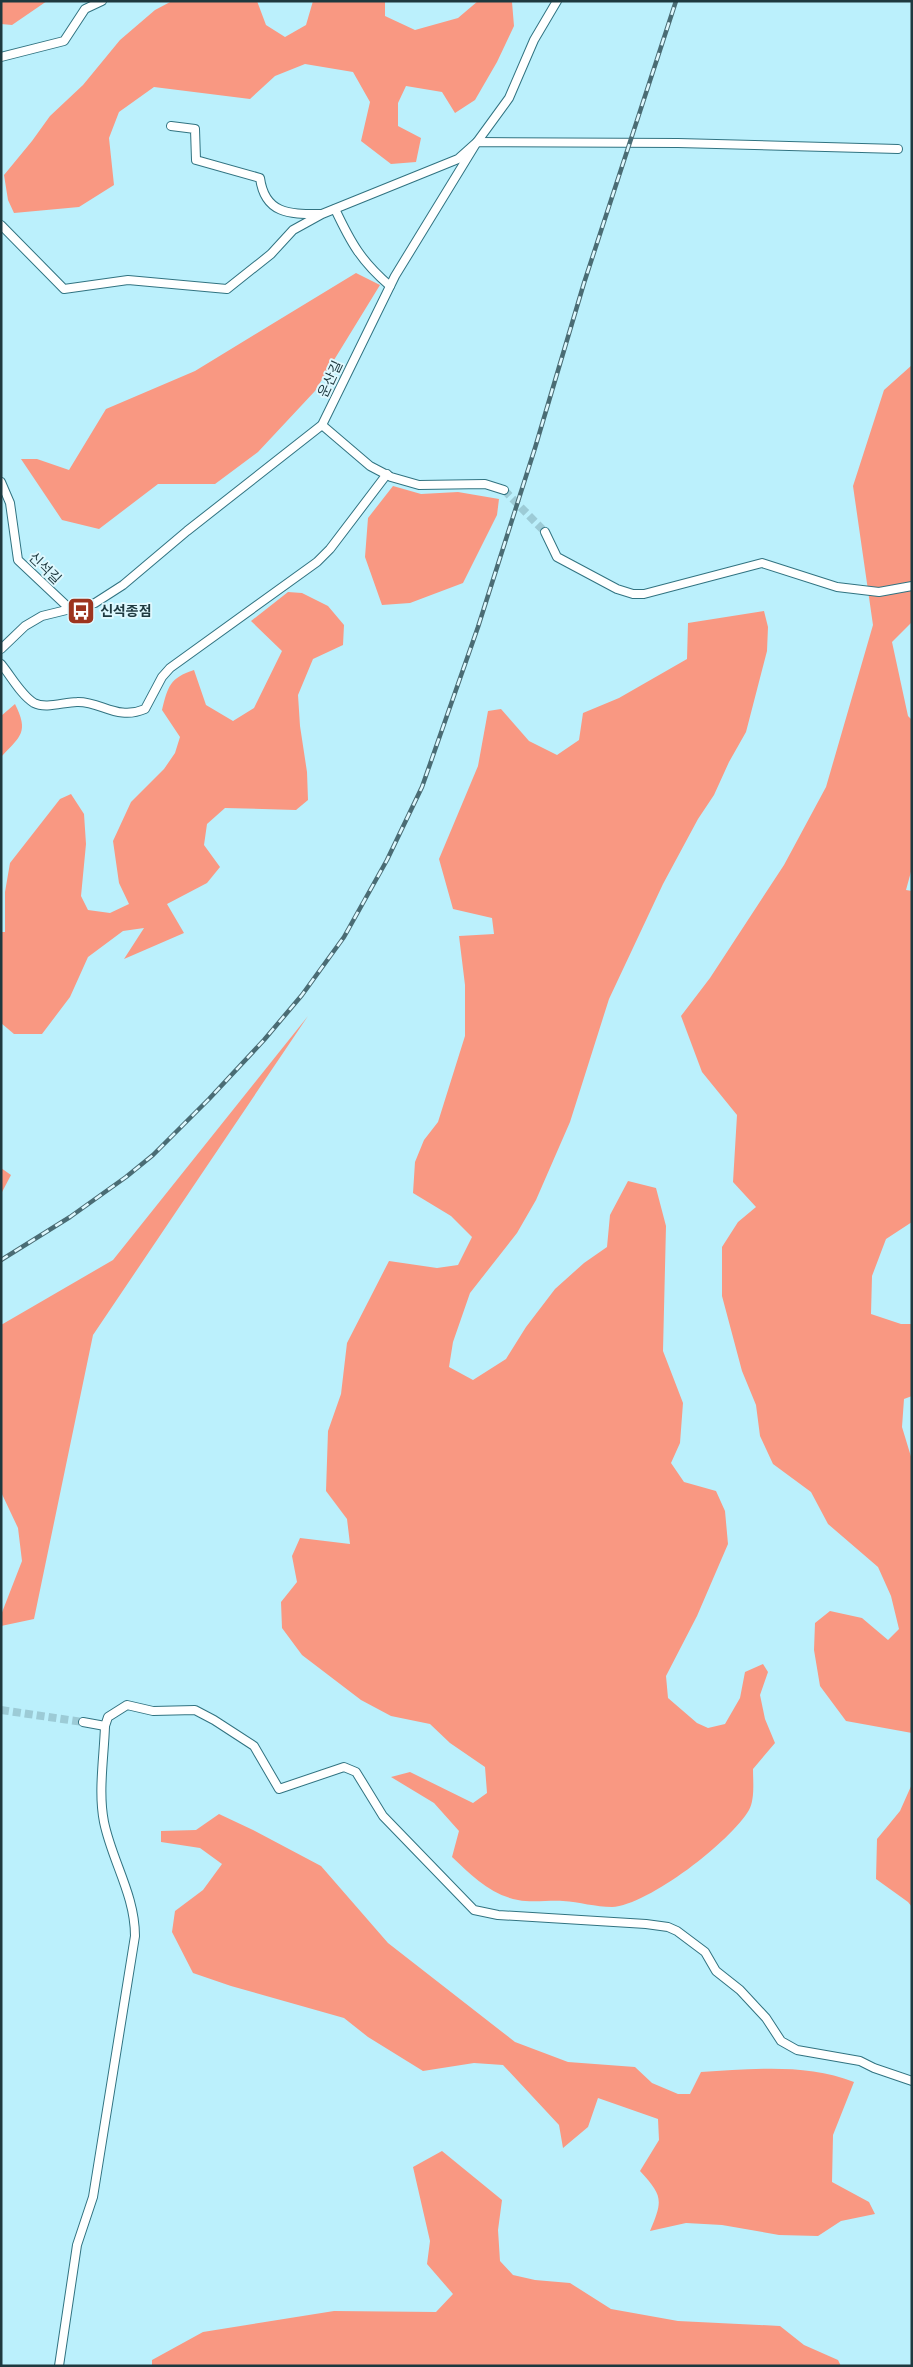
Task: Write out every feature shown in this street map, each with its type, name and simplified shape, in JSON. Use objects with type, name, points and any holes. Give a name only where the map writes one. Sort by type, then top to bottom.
[{"type":"street","points":[[1,57],[64,41],[85,9],[102,1]]},
{"type":"street","name":"운산길","points":[[1,649],[25,626],[42,616],[95,603],[123,585],[187,531],[322,425],[390,286],[477,142],[509,98],[534,40],[557,1]]},
{"type":"street","points":[[171,126],[195,129],[196,160],[260,178],[265,195],[278,210],[296,214],[322,214]]},
{"type":"street","points":[[1,226],[64,289],[128,280],[227,289],[271,254],[293,230],[322,214],[458,159],[477,142],[678,143],[898,149]]},
{"type":"street","points":[[335,209],[351,242],[363,260],[390,286]]},
{"type":"street","points":[[322,425],[370,466],[387,474],[419,485],[484,484],[504,490]]},
{"type":"street","points":[[1,664],[25,694],[33,702],[40,705],[78,701],[121,712],[145,709],[162,677],[170,668],[317,562],[330,549],[387,474]]},
{"type":"street","name":"신석길","points":[[1,482],[10,503],[18,560],[70,609]]},
{"type":"street","points":[[545,532],[557,557],[617,589],[633,594],[762,564],[837,587],[879,592],[912,586]]},
{"type":"street","points":[[59,2366],[77,2245],[93,2197],[136,1936],[136,1916],[104,1823],[102,1805],[108,1717],[127,1705],[153,1711],[195,1710],[254,1746],[278,1789],[344,1767],[356,1772],[383,1816],[474,1910],[498,1915],[668,1927],[705,1952],[716,1971],[740,1990],[766,2018],[781,2041],[796,2050],[860,2061],[874,2068],[912,2081]]},
{"type":"street","points":[[83,1722],[106,1726]]},
{"type":"shaded area","points":[[1,1],[47,1],[12,25],[1,24]]},
{"type":"shaded area","points":[[172,1],[257,1],[266,25],[285,37],[306,25],[313,1],[385,1],[385,16],[415,30],[458,18],[478,1],[509,1],[512,2],[514,26],[497,62],[475,100],[455,113],[442,92],[406,86],[398,103],[398,126],[421,138],[416,162],[391,164],[361,141],[370,102],[353,72],[305,64],[275,76],[250,99],[154,87],[119,112],[109,138],[114,185],[79,207],[14,213],[8,200],[4,175],[50,116],[83,85],[120,40],[155,10]]},
{"type":"shaded area","points":[[356,273],[380,285],[315,391],[258,452],[215,484],[158,484],[99,529],[62,520],[21,459],[37,459],[69,470],[106,409],[195,371]]},
{"type":"shaded area","points":[[912,365],[912,622],[892,642],[908,716],[912,720],[912,868],[906,890],[912,891],[912,1222],[886,1239],[872,1276],[871,1314],[901,1324],[912,1324],[912,1396],[904,1399],[902,1427],[912,1460],[912,1733],[846,1721],[820,1686],[814,1650],[815,1623],[830,1611],[862,1618],[888,1640],[899,1629],[891,1596],[878,1567],[828,1524],[811,1492],[773,1464],[760,1436],[756,1405],[742,1371],[722,1296],[722,1247],[738,1222],[756,1207],[733,1182],[737,1115],[702,1072],[681,1016],[710,978],[784,865],[826,787],[873,625],[853,486],[884,390]]},
{"type":"shaded area","points":[[393,486],[421,494],[458,492],[499,499],[497,515],[463,583],[410,603],[382,605],[365,557],[368,518]]},
{"type":"shaded area","points":[[288,592],[302,593],[328,606],[344,625],[343,645],[313,659],[298,695],[300,726],[307,772],[308,800],[296,810],[225,808],[207,824],[204,845],[220,867],[207,883],[167,904],[184,933],[124,959],[144,928],[123,931],[88,957],[70,997],[42,1034],[14,1034],[1,1023],[1,932],[5,932],[5,892],[10,863],[60,799],[71,794],[84,814],[86,844],[81,896],[88,910],[110,913],[129,904],[119,883],[113,841],[131,802],[164,769],[175,753],[180,737],[162,710],[168,689],[180,676],[194,670],[206,705],[233,721],[254,708],[282,651],[251,621]]},
{"type":"shaded area","points":[[764,611],[768,627],[767,651],[746,732],[729,762],[714,795],[698,819],[663,884],[609,999],[570,1122],[536,1200],[517,1233],[470,1293],[453,1342],[449,1367],[473,1380],[506,1359],[526,1327],[555,1289],[584,1263],[607,1247],[610,1215],[628,1181],[656,1188],[666,1226],[663,1351],[683,1403],[680,1443],[671,1463],[684,1482],[716,1491],[725,1511],[728,1544],[697,1616],[666,1676],[668,1698],[697,1723],[708,1728],[725,1724],[740,1698],[745,1672],[763,1664],[768,1672],[760,1695],[765,1719],[775,1743],[753,1769],[752,1801],[749,1810],[725,1838],[667,1884],[628,1904],[612,1907],[563,1901],[518,1900],[490,1889],[452,1857],[459,1831],[434,1803],[391,1777],[410,1772],[473,1803],[487,1793],[485,1767],[450,1743],[430,1724],[391,1716],[361,1700],[302,1655],[282,1628],[281,1602],[297,1582],[292,1556],[300,1538],[350,1544],[347,1519],[326,1491],[328,1431],[341,1394],[347,1343],[389,1261],[437,1268],[458,1265],[472,1237],[451,1216],[413,1193],[415,1162],[424,1140],[438,1122],[465,1036],[465,985],[459,936],[494,934],[492,918],[453,909],[439,859],[478,766],[488,711],[501,709],[529,741],[557,755],[579,740],[583,713],[619,698],[687,659],[688,623]]},
{"type":"shaded area","points":[[15,704],[22,721],[21,733],[14,744],[1,757],[1,716]]},
{"type":"shaded area","points":[[308,1016],[93,1335],[34,1619],[1,1626],[1,1615],[22,1561],[18,1528],[1,1492],[1,1325],[113,1260]]},
{"type":"shaded area","points":[[1,1168],[11,1175],[1,1194]]},
{"type":"shaded area","points":[[912,1784],[912,1907],[876,1879],[877,1839],[900,1811]]},
{"type":"shaded area","points":[[219,1814],[321,1866],[388,1943],[515,2042],[568,2062],[635,2067],[652,2083],[678,2094],[690,2094],[701,2072],[759,2069],[798,2070],[836,2076],[854,2082],[833,2135],[832,2182],[869,2202],[875,2214],[841,2221],[818,2236],[779,2235],[722,2225],[686,2223],[650,2231],[659,2205],[657,2193],[640,2171],[659,2140],[658,2119],[598,2098],[588,2127],[563,2148],[559,2125],[503,2065],[474,2063],[423,2071],[368,2037],[344,2018],[231,1986],[193,1973],[172,1932],[175,1911],[203,1890],[222,1864],[200,1848],[161,1842],[161,1831],[196,1830]]},
{"type":"shaded area","points":[[442,2151],[502,2200],[498,2230],[500,2261],[513,2275],[535,2280],[570,2283],[611,2309],[678,2321],[780,2326],[804,2345],[838,2360],[841,2366],[152,2366],[152,2360],[203,2332],[334,2311],[436,2312],[453,2294],[427,2264],[430,2241],[413,2167]]},
{"type":"tunnel","points":[[504,490],[545,532]]},
{"type":"tunnel","points":[[1,1710],[83,1722]]},
{"type":"railway","points":[[1,1260],[70,1217],[126,1177],[153,1155],[209,1099],[264,1040],[302,995],[344,937],[387,860],[422,787],[478,627],[535,448],[584,283],[676,1]]},
{"type":"place","name":"신석종점","points":[[81,611]]}]
